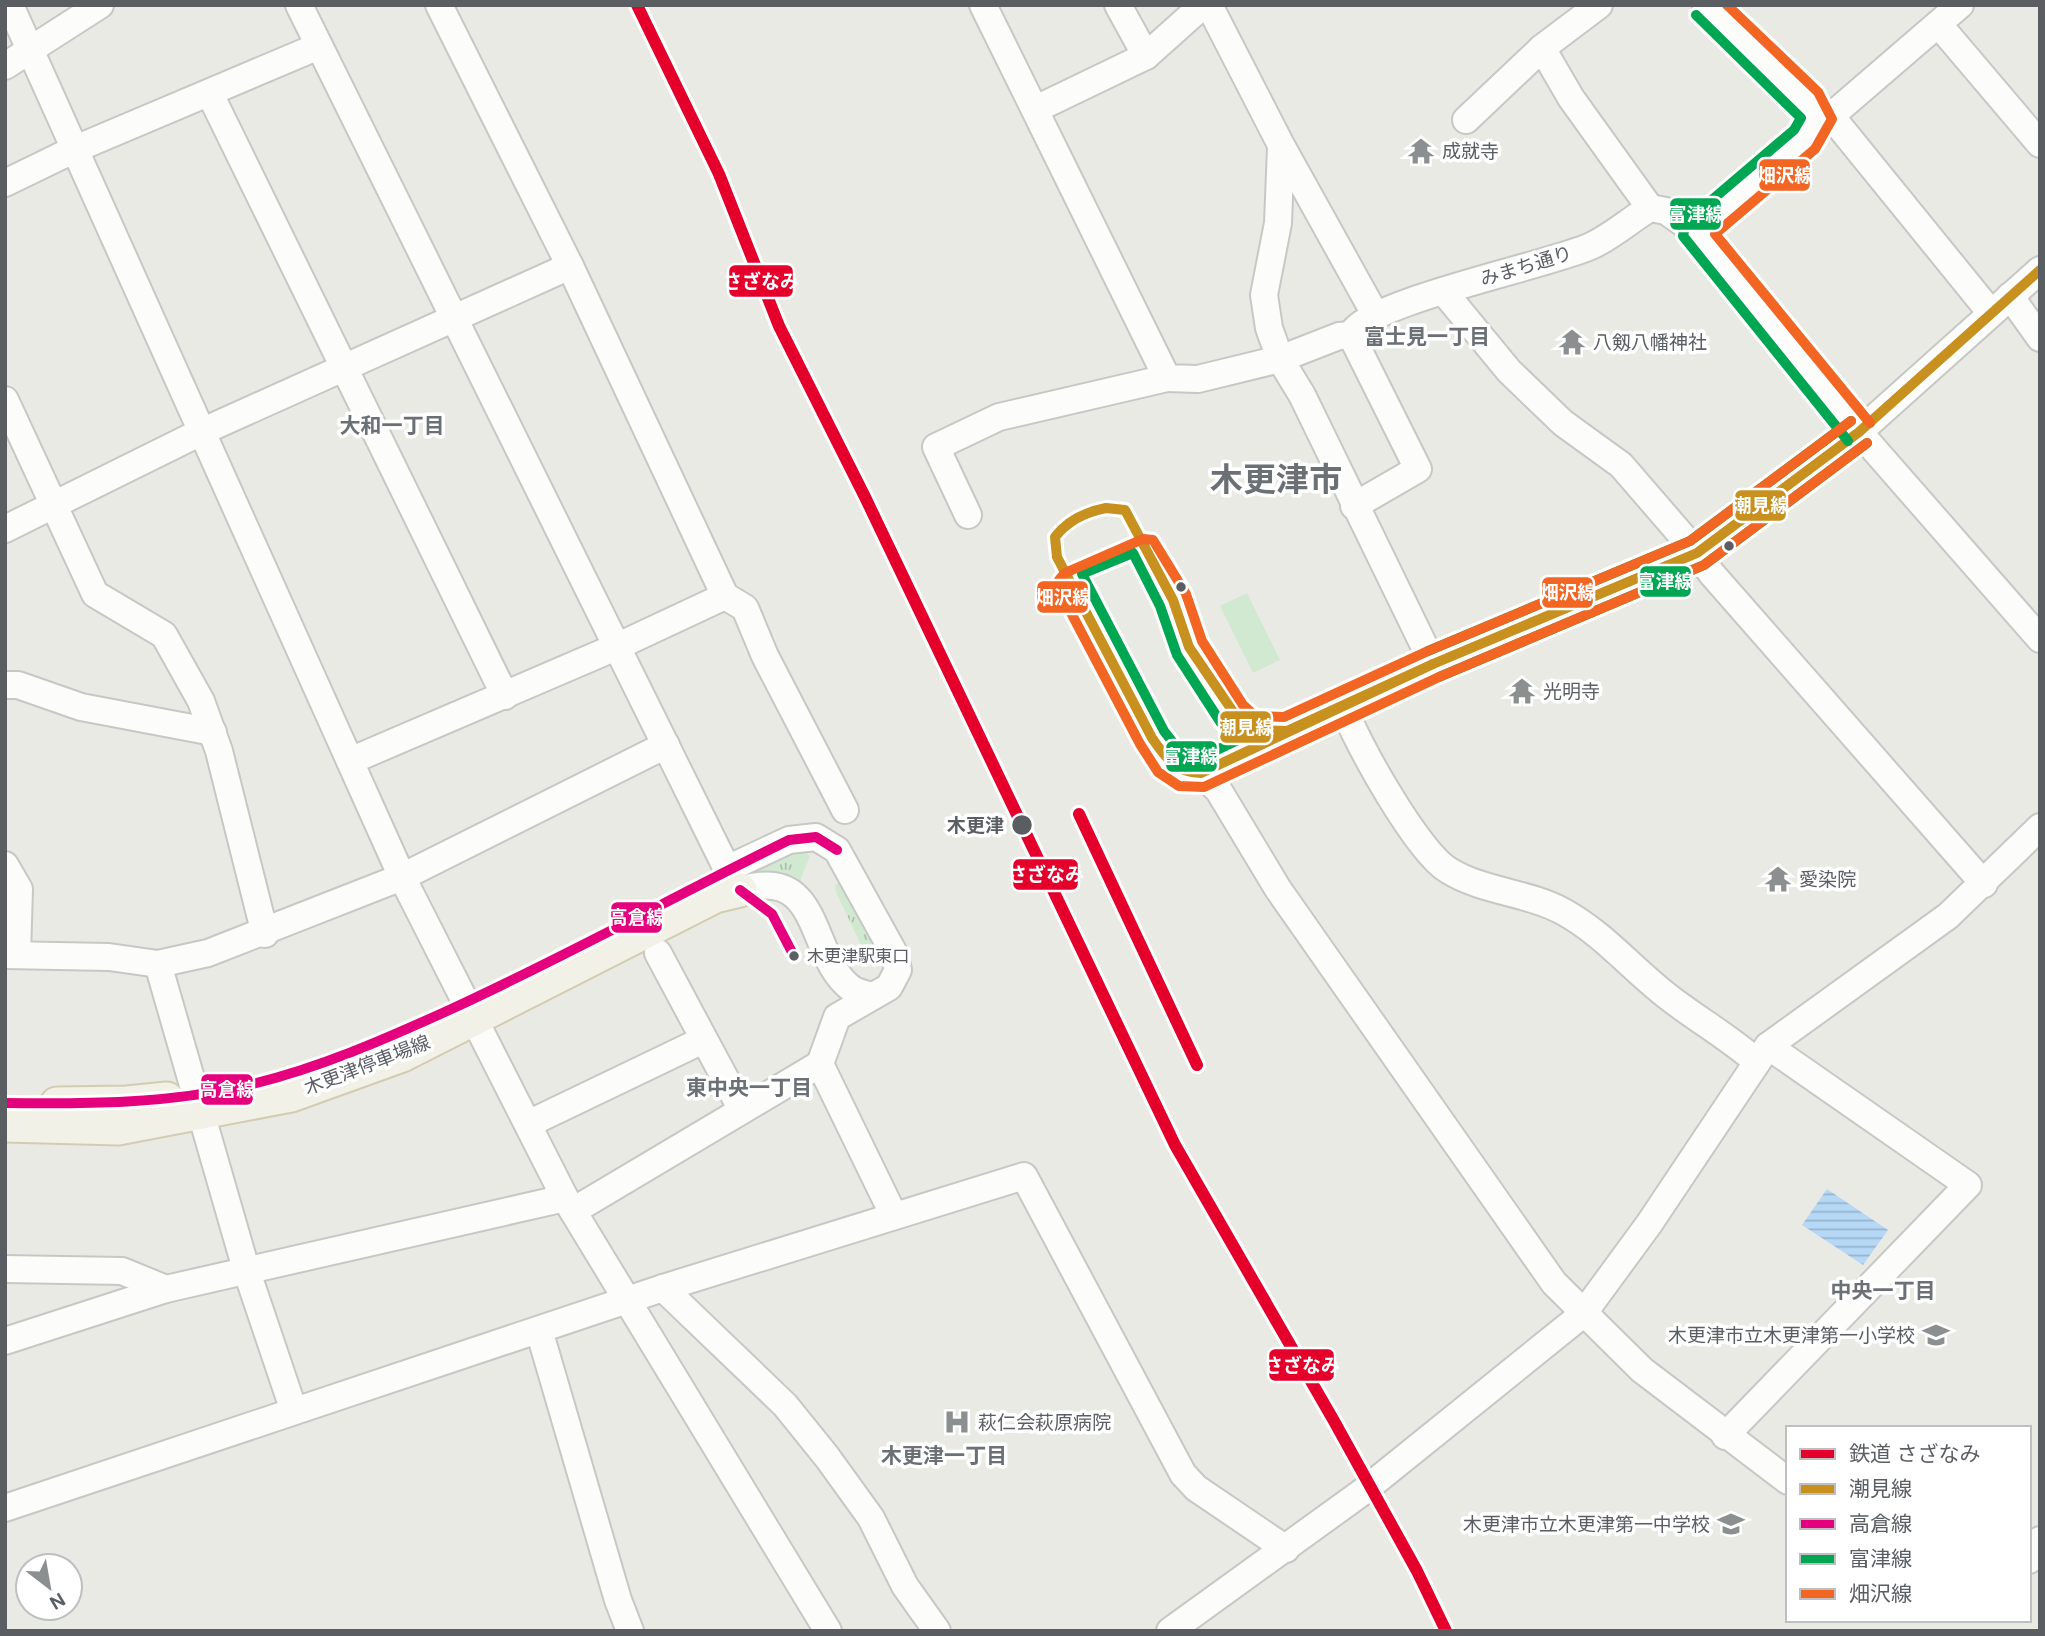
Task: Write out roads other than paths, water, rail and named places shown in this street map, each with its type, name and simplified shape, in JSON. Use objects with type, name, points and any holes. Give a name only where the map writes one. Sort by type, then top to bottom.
[{"type":"main road","name":"木更津停車場線","points":[[5,1125],[118,1128],[282,1076],[393,1034],[470,1010],[734,880]]},
{"type":"main road","name":"木更津停車場線","points":[[5,1103],[198,1104]]},
{"type":"street","points":[[10,5],[402,877],[569,1204],[828,1631]]},
{"type":"street","points":[[5,65],[100,5]]},
{"type":"street","points":[[299,5],[453,320],[734,880]]},
{"type":"street","points":[[439,5],[570,266],[725,596],[745,608],[765,656],[845,810]]},
{"type":"street","points":[[983,5],[1167,378]]},
{"type":"street","points":[[1118,5],[1146,55]]},
{"type":"street","points":[[1036,109],[1146,55],[1203,5]]},
{"type":"street","points":[[1209,5],[1281,145],[1376,316]]},
{"type":"street","points":[[1466,120],[1542,48],[1599,5]]},
{"type":"street","points":[[1706,5],[1825,117],[2000,305],[2040,338]]},
{"type":"street","points":[[1696,232],[1805,139],[1825,117],[1960,5]]},
{"type":"street","points":[[1939,24],[2040,144]]},
{"type":"street","points":[[5,183],[74,150],[319,46]]},
{"type":"street","points":[[1542,48],[1571,98],[1650,208],[1665,211],[1696,232],[1860,432],[2040,639]]},
{"type":"street","points":[[209,94],[341,368],[505,696]]},
{"type":"street","points":[[1281,145],[1278,223],[1264,295],[1269,328],[1280,359],[1302,395],[1353,506],[1433,664]]},
{"type":"street","name":"みまち通り","points":[[1351,335],[1355,326],[1376,316],[1591,246],[1650,208]]},
{"type":"street","points":[[5,529],[201,432],[570,266]]},
{"type":"street","points":[[1287,731],[1433,664],[1697,553],[1860,432],[2040,270]]},
{"type":"street","points":[[1444,292],[1509,371],[1563,423],[1621,465],[1712,574],[1984,884]]},
{"type":"street","points":[[968,515],[936,447],[999,417],[1167,378],[1198,379],[1280,359],[1339,336],[1351,335],[1418,469],[1353,506]]},
{"type":"street","points":[[5,400],[95,594],[164,635],[201,701],[213,732],[264,934]]},
{"type":"street","points":[[350,761],[505,696],[725,596]]},
{"type":"street","points":[[5,685],[18,685],[81,707],[213,732]]},
{"type":"street","points":[[1343,706],[1351,729],[1380,781],[1433,856],[1447,870],[1481,885],[1562,910],[1606,939],[1674,1002],[1727,1036],[1762,1054],[1968,1185],[1725,1436]]},
{"type":"street","points":[[5,865],[19,889],[11,955],[109,957],[158,964],[208,953],[264,934],[402,877],[666,745]]},
{"type":"street","points":[[1212,768],[1219,790],[1299,919],[1554,1283],[1642,1370],[1786,1481]]},
{"type":"street","points":[[1170,1631],[1361,1493],[1583,1314],[1649,1224],[1762,1054],[1948,916],[2040,827]]},
{"type":"street","points":[[5,1341],[166,1289],[246,1269],[569,1204],[742,1110],[820,1064],[837,1017],[889,987],[898,970],[894,953],[837,850],[816,837],[789,840],[734,880]]},
{"type":"street","points":[[734,880],[774,885],[802,899],[838,976],[854,991],[873,996]]},
{"type":"street","points":[[658,953],[742,1110]]},
{"type":"street","points":[[158,964],[246,1269],[294,1411]]},
{"type":"street","points":[[528,1124],[703,1040]]},
{"type":"street","points":[[820,1064],[894,1216]]},
{"type":"street","points":[[5,1508],[663,1288],[1024,1175],[1183,1474],[1196,1488],[1286,1549]]},
{"type":"street","points":[[5,1269],[122,1271],[166,1289]]},
{"type":"street","points":[[663,1288],[785,1405],[827,1457],[871,1518],[905,1586],[937,1631]]},
{"type":"street","points":[[539,1330],[618,1601],[630,1631]]},
{"type":"street","points":[[2031,1556],[2040,1540]]},
{"type":"water","points":[[1827,1189],[1888,1230],[1863,1265],[1802,1225]]},
{"type":"rail line","name":"さざなみ","points":[[637,5],[719,174],[779,326],[865,497],[1175,1145],[1334,1421],[1417,1571],[1446,1631]]},
{"type":"rail line","name":"さざなみ","points":[[1079,814],[1197,1065]]},
{"type":"place","name":"成就寺","points":[[1421,151]]},
{"type":"place","name":"八剱八幡神社","points":[[1572,342]]},
{"type":"place","name":"光明寺","points":[[1522,691]]},
{"type":"place","name":"木更津","points":[[1022,825]]},
{"type":"place","name":"愛染院","points":[[1778,879]]},
{"type":"place","name":"木更津駅東口","points":[[794,956]]},
{"type":"place","name":"木更津市立木更津第一小学校","points":[[1936,1335]]},
{"type":"place","name":"萩仁会萩原病院","points":[[957,1422]]},
{"type":"place","name":"木更津市立木更津第一中学校","points":[[1731,1524]]},
{"type":"district","name":"富士見一丁目","points":[[1427,337]]},
{"type":"district","name":"大和一丁目","points":[[392,426]]},
{"type":"district","name":"木更津市","points":[[1276,479]]},
{"type":"district","name":"東中央一丁目","points":[[749,1088]]},
{"type":"district","name":"中央一丁目","points":[[1883,1291]]},
{"type":"district","name":"木更津一丁目","points":[[944,1456]]}]
